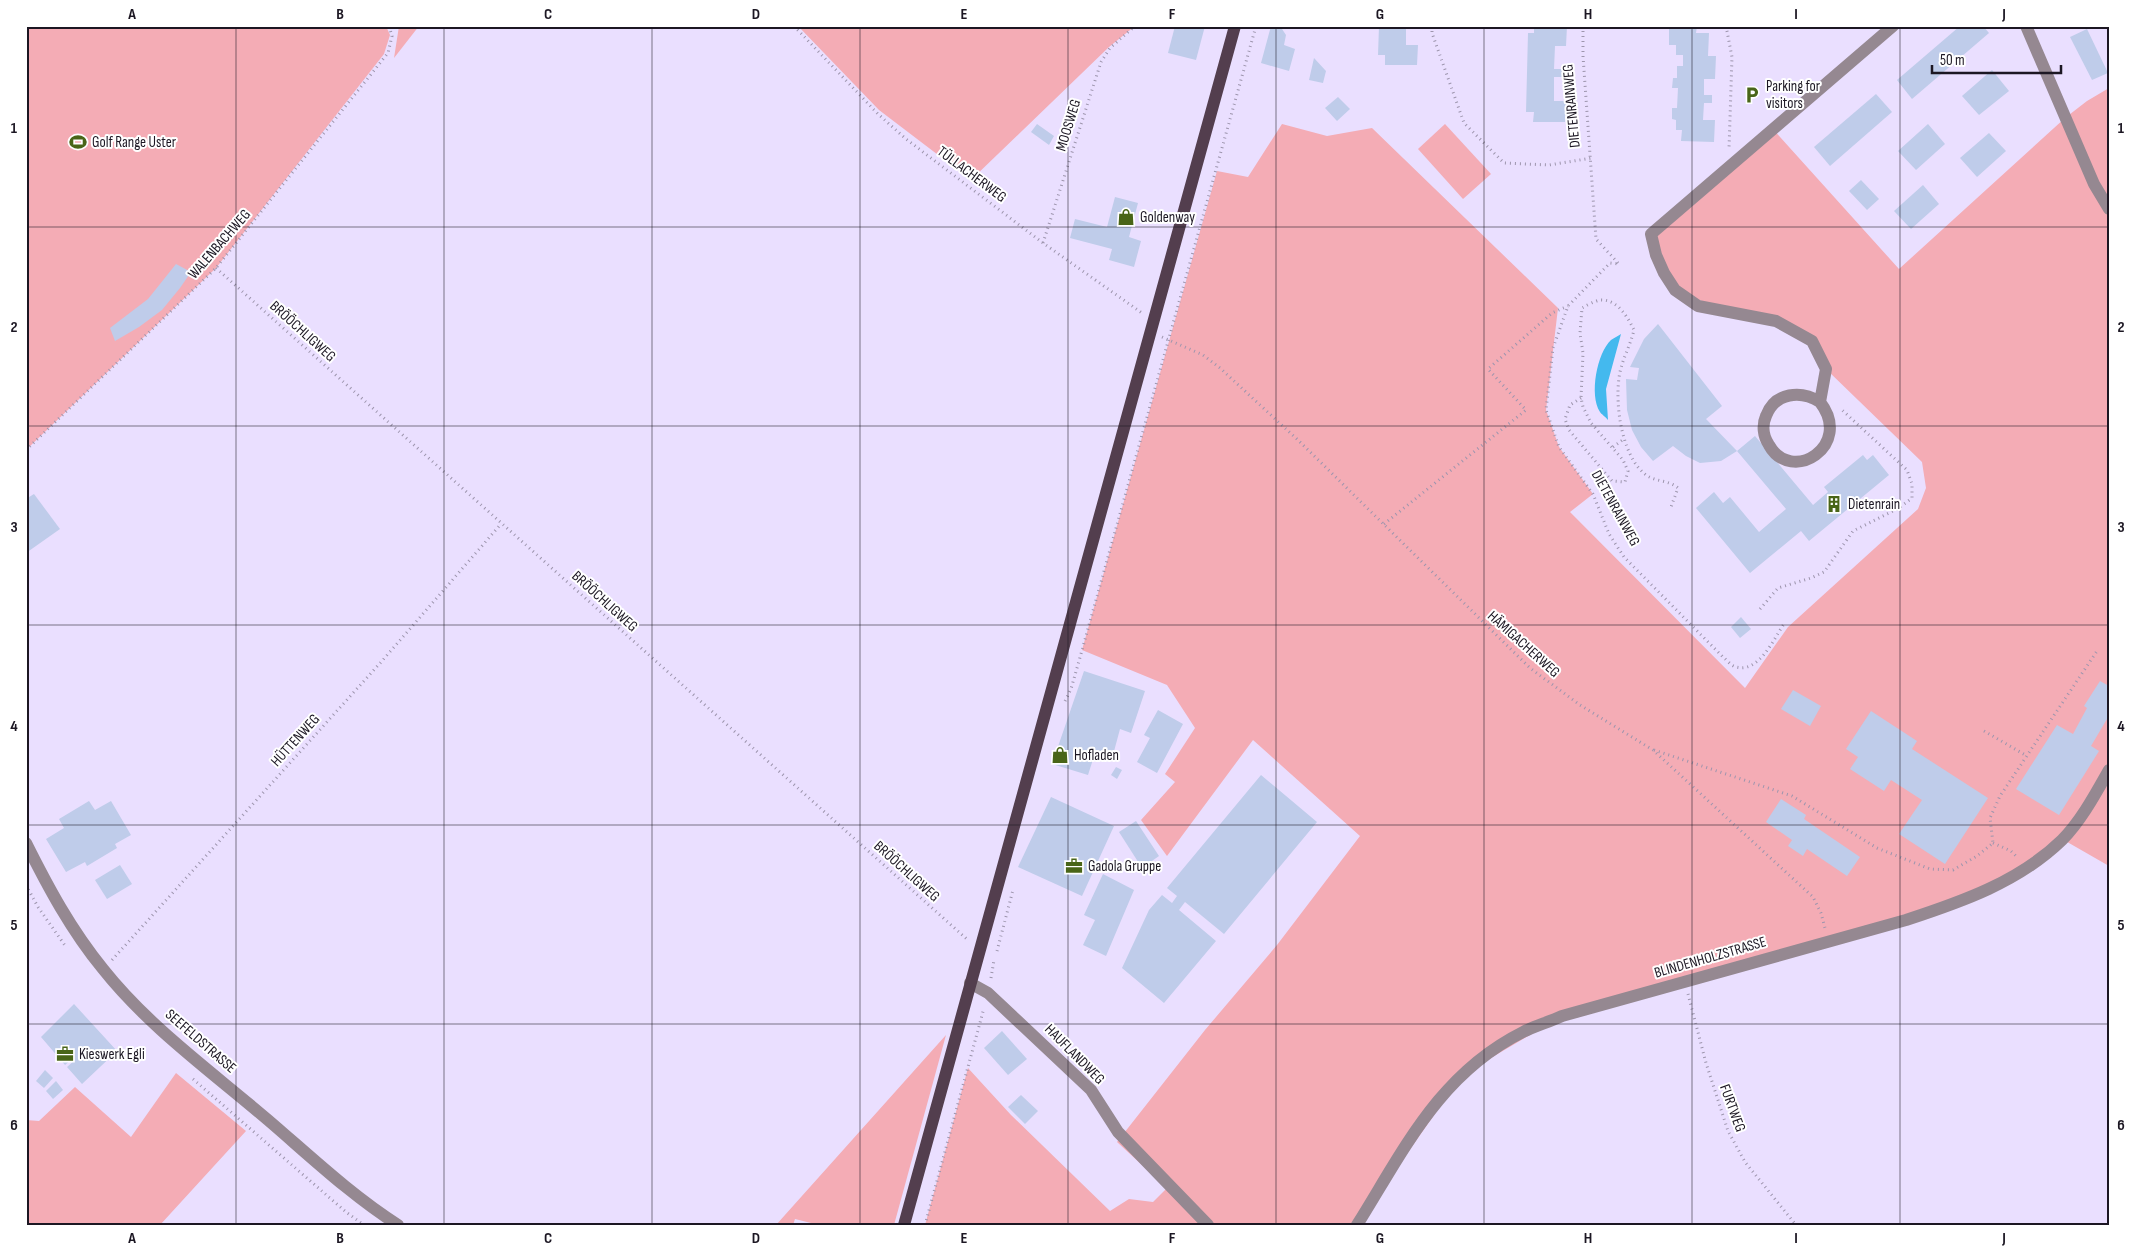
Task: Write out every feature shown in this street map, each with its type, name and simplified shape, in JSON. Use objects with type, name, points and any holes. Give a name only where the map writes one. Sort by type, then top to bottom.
[{"type":"main road","points":[[904,1225],[1235,26]]},
{"type":"street","points":[[1821,397],[1794,394],[1778,400],[1770,407],[1765,417],[1763,428],[1765,440],[1779,456],[1795,461],[1812,458],[1827,443],[1831,433],[1827,411],[1821,397],[1826,369],[1812,341],[1776,321],[1698,306],[1675,290],[1664,273],[1650,234],[1893,26]]},
{"type":"street","points":[[2026,26],[2094,184],[2109,209]]},
{"type":"street","name":"BLINDENHOLZSTRASSE","points":[[1357,1225],[1417,1126],[1437,1100],[1462,1075],[1490,1052],[1523,1032],[1562,1016],[1906,920],[1951,906],[1994,887],[2027,867],[2062,839],[2083,812],[2109,770]]},
{"type":"street","name":"SEEFELDSTRASSE","points":[[26,843],[53,896],[82,942],[103,970],[128,996],[176,1042],[356,1195],[398,1225]]},
{"type":"street","name":"HAUFLANDWEG","points":[[970,983],[988,993],[1091,1090],[1118,1132],[1208,1225]]},
{"type":"path","name":"WALENBACHWEG","points":[[26,450],[216,268],[388,53],[392,36],[389,26]]},
{"type":"path","name":"TÜLLACHERWEG","points":[[794,26],[892,126],[1043,243],[1143,314],[1154,318]]},
{"type":"path","name":"MOOSWEG","points":[[1043,243],[1101,62],[1110,48],[1135,26]]},
{"type":"path","points":[[1063,706],[1080,661],[1256,26]]},
{"type":"path","points":[[1432,26],[1432,33],[1464,123],[1504,163],[1549,165],[1592,158]]},
{"type":"path","name":"DIETENRAINWEG","points":[[1583,26],[1582,56],[1592,158],[1596,238],[1619,264],[1610,263],[1568,306],[1553,348],[1546,410],[1559,447],[1593,494],[1610,534],[1624,557],[1734,667],[1746,668],[1757,663],[1784,624]]},
{"type":"path","points":[[1726,26],[1732,57],[1728,167]]},
{"type":"path","name":"BRÖÖCHLIGWEG","points":[[216,268],[979,950]]},
{"type":"path","points":[[1581,398],[1570,405],[1565,419],[1569,430],[1612,481],[1625,482],[1628,471],[1623,460],[1591,423],[1581,398],[1583,353],[1580,333],[1582,308],[1600,300],[1611,302],[1625,313],[1634,330],[1619,379],[1620,414],[1624,439],[1631,455],[1647,476],[1673,484],[1678,488],[1671,507]]},
{"type":"path","points":[[1384,524],[1526,410],[1488,368],[1552,313],[1568,306]]},
{"type":"path","name":"HÄMIGACHERWEG","points":[[1150,332],[1203,356],[1220,368],[1278,421],[1530,668],[1580,705],[1653,750],[1813,897],[1821,913],[1829,941]]},
{"type":"path","points":[[1760,609],[1778,588],[1824,572],[1853,531],[1900,508],[1912,498],[1912,484],[1907,470],[1821,397]]},
{"type":"path","points":[[1613,447],[1624,439]]},
{"type":"path","name":"HÜTTENWEG","points":[[103,970],[382,661],[501,524]]},
{"type":"path","points":[[1993,843],[1990,818],[2000,796],[2097,652]]},
{"type":"path","points":[[1984,731],[2027,756]]},
{"type":"path","points":[[1653,750],[1792,796],[1877,848],[1930,869],[1953,870],[1977,856],[1993,843]]},
{"type":"path","points":[[1993,843],[2011,851],[2027,867]]},
{"type":"path","points":[[924,1225],[978,1035],[1014,887]]},
{"type":"path","name":"FURTWEG","points":[[1685,981],[1706,1063],[1728,1131],[1745,1162],[1796,1225]]},
{"type":"shaded area","points":[[26,26],[386,26],[390,35],[384,54],[216,268],[26,450]]},
{"type":"shaded area","points":[[399,26],[419,26],[394,58]]},
{"type":"shaded area","points":[[798,26],[1135,26],[1109,47],[971,180],[879,110]]},
{"type":"shaded area","points":[[2109,88],[2109,866],[2062,839],[2027,867],[1951,906],[1562,1016],[1462,1075],[1357,1225],[925,1225],[968,1068],[1011,1115],[1110,1211],[1129,1199],[1153,1202],[1167,1188],[1117,1142],[1205,1030],[1277,945],[1360,836],[1253,740],[1167,856],[1141,820],[1175,782],[1165,774],[1195,728],[1167,685],[1082,650],[1217,171],[1248,177],[1282,124],[1327,136],[1372,128],[1558,308],[1546,410],[1559,447],[1593,494],[1570,512],[1745,688],[1788,627],[1918,509],[1926,488],[1922,462],[1826,369],[1812,341],[1776,321],[1731,313],[1675,290],[1651,234],[1772,128],[1899,269],[2065,118],[2087,101]]},
{"type":"shaded area","points":[[1445,124],[1491,174],[1463,199],[1418,149]]},
{"type":"shaded area","points":[[946,1035],[894,1225],[819,1225],[795,1219],[793,1225],[776,1225]]},
{"type":"shaded area","points":[[176,1073],[246,1131],[160,1225],[26,1225],[26,1120],[39,1121],[75,1087],[131,1137]]},
{"type":"water","points":[[1621,334],[1606,389],[1608,420],[1601,413],[1597,405],[1595,395],[1596,374],[1606,346],[1611,340]]},
{"type":"building","points":[[1175,26],[1205,26],[1196,60],[1168,53]]},
{"type":"building","points":[[1271,26],[1280,26],[1286,35],[1284,45],[1295,49],[1289,71],[1261,63]]},
{"type":"building","points":[[1379,26],[1406,26],[1406,45],[1418,45],[1417,65],[1385,65],[1385,55],[1378,55]]},
{"type":"building","points":[[1534,26],[1567,26],[1566,46],[1555,46],[1554,69],[1562,69],[1562,77],[1554,77],[1554,101],[1566,101],[1565,122],[1533,122],[1534,112],[1526,112],[1528,33],[1534,33]]},
{"type":"building","points":[[1669,26],[1697,26],[1696,33],[1709,33],[1708,56],[1716,56],[1715,79],[1704,79],[1704,95],[1712,95],[1712,103],[1704,103],[1703,120],[1715,120],[1714,142],[1681,141],[1682,130],[1676,130],[1676,120],[1672,119],[1672,108],[1677,108],[1678,88],[1672,88],[1673,78],[1677,78],[1677,66],[1683,66],[1683,55],[1676,55],[1676,45],[1669,45]]},
{"type":"building","points":[[1960,26],[1983,26],[1989,33],[1912,99],[1897,80]]},
{"type":"building","points":[[2087,29],[2108,73],[2092,80],[2070,37]]},
{"type":"building","points":[[1314,58],[1326,71],[1323,83],[1309,80]]},
{"type":"building","points":[[1992,70],[2009,91],[1979,115],[1962,96]]},
{"type":"building","points":[[1876,94],[1892,112],[1830,166],[1814,147]]},
{"type":"building","points":[[1338,97],[1350,109],[1337,121],[1325,108]]},
{"type":"building","points":[[1037,124],[1054,136],[1049,145],[1031,132]]},
{"type":"building","points":[[1928,124],[1945,144],[1916,170],[1898,151]]},
{"type":"building","points":[[1989,133],[2006,151],[1977,177],[1960,158]]},
{"type":"building","points":[[1861,180],[1879,199],[1867,210],[1849,191]]},
{"type":"building","points":[[1923,185],[1939,204],[1911,229],[1894,211]]},
{"type":"building","points":[[1115,197],[1138,203],[1129,237],[1141,241],[1134,267],[1109,260],[1112,249],[1070,238],[1075,219],[1107,227]]},
{"type":"building","points":[[176,264],[191,272],[180,288],[162,310],[139,327],[115,341],[110,328],[148,299]]},
{"type":"building","points":[[1658,324],[1722,406],[1706,419],[1737,451],[1721,461],[1700,463],[1686,456],[1673,446],[1653,461],[1641,447],[1632,430],[1627,410],[1626,379],[1637,380],[1639,368],[1630,367],[1644,339]]},
{"type":"building","name":"Dietenrain","points":[[1755,436],[1813,505],[1828,492],[1824,487],[1863,455],[1867,460],[1873,455],[1889,475],[1809,541],[1801,531],[1750,573],[1696,508],[1714,492],[1723,503],[1730,497],[1759,532],[1786,509],[1737,451]]},
{"type":"building","points":[[34,494],[60,529],[26,553],[26,499]]},
{"type":"building","points":[[1741,617],[1751,629],[1740,638],[1731,627]]},
{"type":"building","points":[[1084,671],[1145,691],[1131,733],[1120,729],[1113,755],[1096,750],[1088,775],[1052,764]]},
{"type":"building","points":[[2100,681],[2109,686],[2109,720],[2107,719],[2091,746],[2099,751],[2059,815],[2016,789],[2057,725],[2073,734],[2087,708],[2084,706]]},
{"type":"building","points":[[1793,690],[1821,706],[1810,726],[1781,709]]},
{"type":"building","points":[[1158,710],[1183,724],[1157,773],[1137,762],[1150,738],[1144,735]]},
{"type":"building","points":[[1871,711],[1917,741],[1912,749],[1988,798],[1945,864],[1899,834],[1922,800],[1891,780],[1884,791],[1850,769],[1858,757],[1846,749]]},
{"type":"building","points":[[1116,767],[1122,770],[1117,779],[1111,775]]},
{"type":"building","points":[[1261,775],[1317,822],[1224,934],[1185,902],[1179,910],[1216,941],[1164,1003],[1122,968],[1149,910],[1162,895],[1172,903],[1177,896],[1167,888]]},
{"type":"building","points":[[1051,797],[1114,826],[1082,896],[1018,867]]},
{"type":"building","points":[[1781,799],[1806,815],[1804,819],[1860,857],[1847,876],[1807,849],[1803,856],[1788,846],[1792,840],[1766,822]]},
{"type":"building","points":[[89,801],[95,810],[111,801],[131,835],[115,844],[117,848],[87,866],[85,862],[66,872],[46,839],[64,828],[59,819]]},
{"type":"building","points":[[1136,821],[1159,856],[1142,868],[1119,832]]},
{"type":"building","points":[[120,865],[132,884],[107,899],[95,880]]},
{"type":"building","points":[[1103,874],[1134,890],[1106,956],[1083,945],[1095,920],[1084,915]]},
{"type":"building","points":[[74,1004],[117,1051],[82,1084],[67,1067],[75,1060],[73,1058],[65,1065],[41,1037]]},
{"type":"building","points":[[1002,1031],[1027,1059],[1008,1075],[984,1048]]},
{"type":"building","points":[[45,1070],[53,1078],[44,1088],[36,1081]]},
{"type":"building","points":[[56,1081],[63,1090],[53,1099],[46,1091]]},
{"type":"building","points":[[1021,1095],[1038,1111],[1025,1124],[1008,1107]]},
{"type":"place","name":"Parking for visitors","points":[[1752,95]]},
{"type":"place","name":"Golf Range Uster","points":[[78,142]]},
{"type":"place","name":"Goldenway","points":[[1126,217]]},
{"type":"place","name":"Dietenrain","points":[[1834,504]]},
{"type":"place","name":"Hofladen","points":[[1060,755]]},
{"type":"place","name":"Gadola Gruppe","points":[[1074,866]]},
{"type":"place","name":"Kieswerk Egli","points":[[65,1054]]}]
